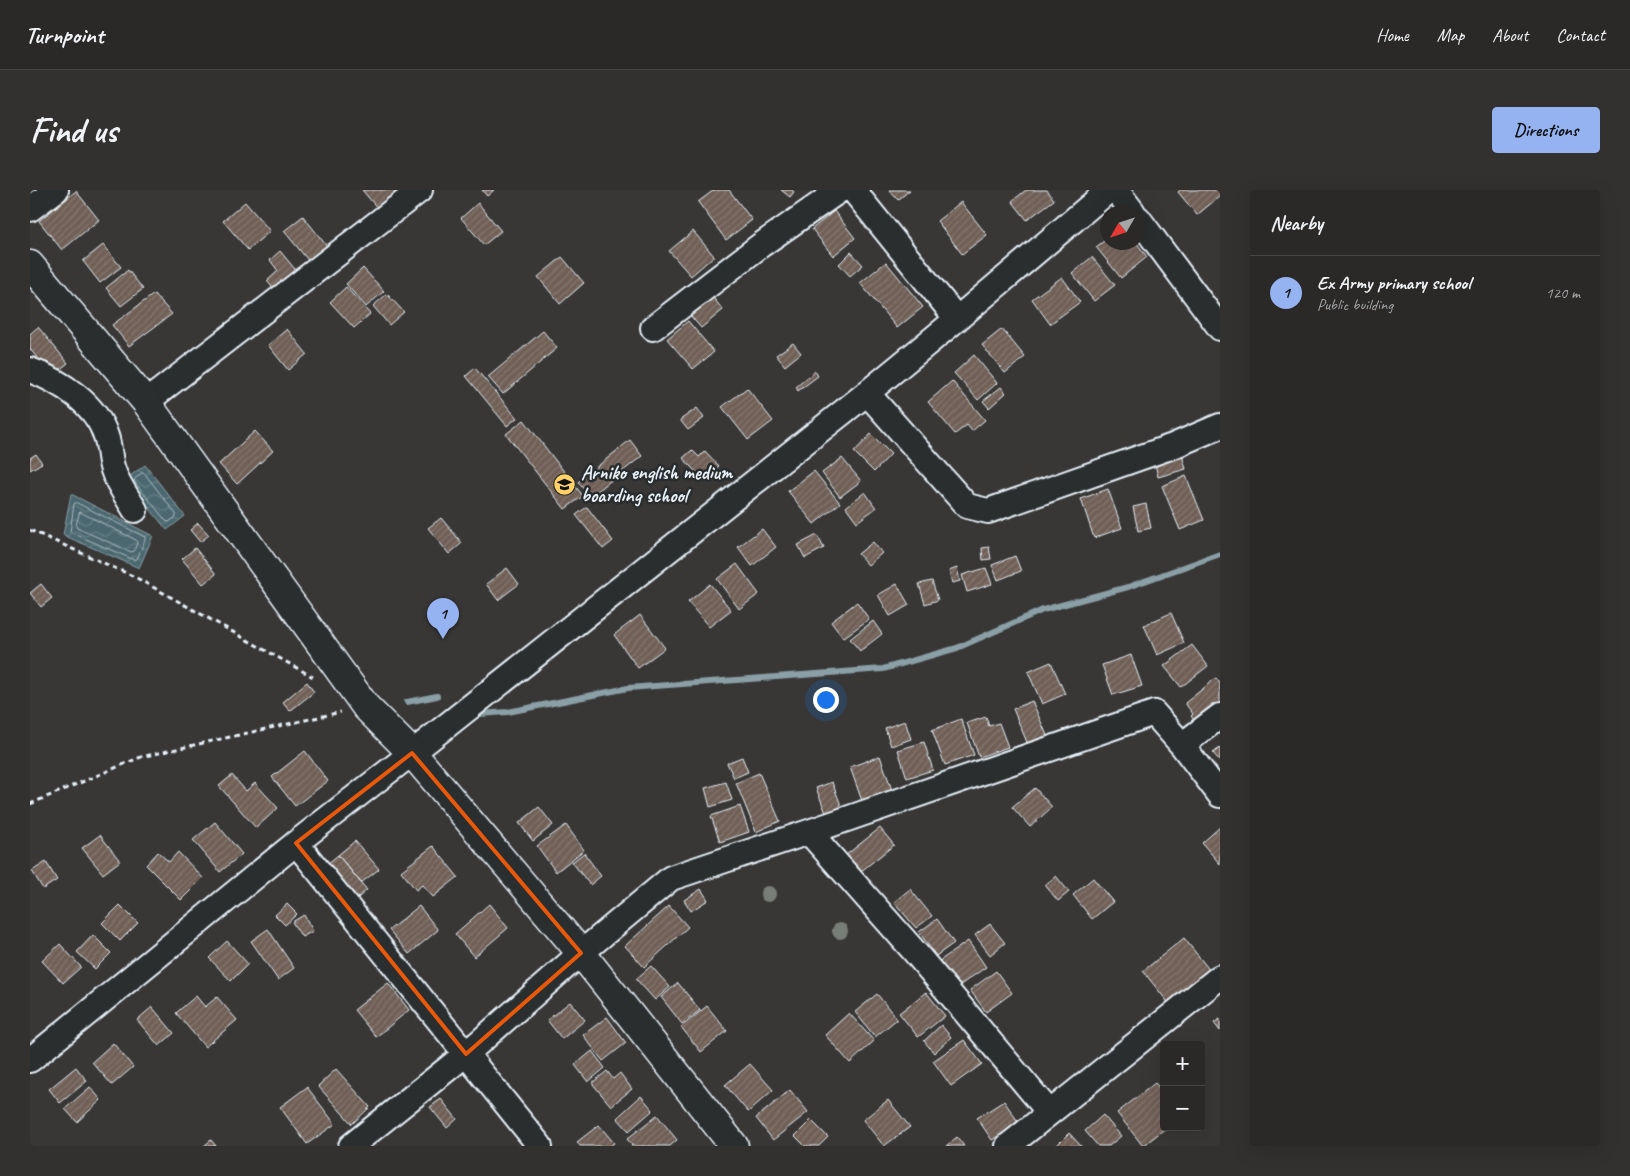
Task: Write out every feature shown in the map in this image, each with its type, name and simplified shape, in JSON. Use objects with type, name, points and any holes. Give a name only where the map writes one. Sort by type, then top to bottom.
[{"type":"street","points":[[30,210],[56,190]]},
{"type":"street","points":[[146,402],[420,190]]},
{"type":"street","points":[[653,328],[761,245],[840,190]]},
{"type":"street","points":[[853,190],[957,319]]},
{"type":"street","points":[[30,1060],[296,843],[867,393],[1109,190]]},
{"type":"street","points":[[1116,190],[1128,205]]},
{"type":"street","points":[[1145,227],[1220,328]]},
{"type":"street","points":[[30,265],[146,402],[366,706],[412,753],[581,953],[734,1146]]},
{"type":"street","points":[[30,370],[57,382],[72,393],[80,399],[100,422],[106,436],[112,470],[135,510]]},
{"type":"street","points":[[867,393],[967,506],[988,511],[1173,446],[1220,426]]},
{"type":"street","points":[[351,1146],[466,1054],[581,953],[671,878],[1154,713],[1220,794]]},
{"type":"street","points":[[1182,745],[1220,716]]},
{"type":"street","points":[[809,832],[914,951],[1049,1112]]},
{"type":"street","points":[[296,843],[540,1146]]},
{"type":"street","points":[[1008,1146],[1220,977]]},
{"type":"path","points":[[30,530],[135,577],[315,678]]},
{"type":"path","points":[[30,804],[141,757],[366,706]]},
{"type":"highlighted area","points":[[412,753],[581,953],[466,1054],[296,843]]},
{"type":"water","points":[[145,465],[185,516],[167,530],[126,479]]},
{"type":"water","points":[[71,494],[153,536],[139,568],[63,535]]},
{"type":"building","points":[[362,190],[395,190],[398,193],[379,210]]},
{"type":"building","points":[[482,190],[494,190],[487,196]]},
{"type":"building","points":[[714,190],[729,190],[752,220],[726,240],[698,202]]},
{"type":"building","points":[[781,190],[792,190],[794,192],[790,197]]},
{"type":"building","points":[[889,190],[910,190],[898,200]]},
{"type":"building","points":[[1026,190],[1047,190],[1054,200],[1027,220],[1012,201]]},
{"type":"building","points":[[1180,190],[1220,190],[1220,196],[1197,215],[1178,192]]},
{"type":"building","points":[[76,191],[99,220],[62,250],[39,221]]},
{"type":"building","points":[[245,202],[270,231],[248,250],[223,221]]},
{"type":"building","points":[[961,202],[987,235],[962,254],[937,221]]},
{"type":"building","points":[[478,203],[501,231],[484,245],[461,218]]},
{"type":"building","points":[[834,211],[855,238],[833,256],[812,229]]},
{"type":"building","points":[[303,216],[330,250],[312,265],[284,231]]},
{"type":"building","points":[[693,231],[714,256],[691,276],[669,251]]},
{"type":"building","points":[[1100,244],[1100,250],[1142,250],[1147,257],[1121,278],[1096,247]]},
{"type":"building","points":[[103,245],[121,267],[100,283],[83,261]]},
{"type":"building","points":[[280,251],[299,274],[277,293],[267,281],[278,271],[270,260]]},
{"type":"building","points":[[851,252],[863,265],[850,276],[839,264]]},
{"type":"building","points":[[562,257],[584,283],[560,304],[538,277]]},
{"type":"building","points":[[1092,257],[1115,285],[1094,301],[1072,273]]},
{"type":"building","points":[[886,262],[923,307],[897,328],[860,283]]},
{"type":"building","points":[[363,268],[384,291],[366,307],[346,284]]},
{"type":"building","points":[[128,270],[143,289],[121,306],[106,288]]},
{"type":"building","points":[[1062,277],[1080,302],[1050,324],[1032,299]]},
{"type":"building","points":[[346,287],[370,314],[354,328],[330,302]]},
{"type":"building","points":[[154,294],[172,314],[129,346],[112,325]]},
{"type":"building","points":[[387,294],[404,312],[389,325],[373,306]]},
{"type":"building","points":[[711,295],[723,310],[701,328],[689,314]]},
{"type":"building","points":[[688,321],[714,352],[693,369],[667,339]]},
{"type":"building","points":[[38,327],[68,363],[52,376],[30,349],[30,334]]},
{"type":"building","points":[[287,329],[307,354],[288,370],[268,345]]},
{"type":"building","points":[[1002,329],[1025,357],[1005,373],[982,345]]},
{"type":"building","points":[[543,331],[557,348],[503,394],[488,377]]},
{"type":"building","points":[[793,343],[801,353],[785,366],[776,355]]},
{"type":"building","points":[[974,355],[997,383],[978,400],[954,373]]},
{"type":"building","points":[[475,368],[517,418],[507,426],[466,376]]},
{"type":"building","points":[[815,371],[818,376],[798,391],[796,387]]},
{"type":"building","points":[[952,381],[985,420],[972,431],[967,425],[955,434],[928,402]]},
{"type":"building","points":[[1001,387],[1006,393],[989,408],[983,401]]},
{"type":"building","points":[[747,388],[773,421],[748,440],[722,407]]},
{"type":"building","points":[[697,408],[704,418],[688,430],[680,420]]},
{"type":"building","points":[[524,420],[583,496],[565,509],[506,434]]},
{"type":"building","points":[[255,431],[273,451],[237,484],[219,464]]},
{"type":"building","points":[[871,434],[891,454],[874,472],[854,452]]},
{"type":"building","points":[[630,440],[642,456],[590,497],[578,482]]},
{"type":"building","points":[[692,450],[699,457],[705,451],[719,466],[703,480],[683,458]]},
{"type":"building","points":[[1181,451],[1186,469],[1158,477],[1154,459]]},
{"type":"building","points":[[36,454],[42,463],[30,470],[30,458]]},
{"type":"building","points":[[842,458],[861,481],[840,497],[822,473]]},
{"type":"building","points":[[814,471],[840,503],[814,524],[788,491]]},
{"type":"building","points":[[1186,476],[1204,520],[1180,530],[1162,486]]},
{"type":"building","points":[[1108,489],[1122,528],[1094,538],[1081,499]]},
{"type":"building","points":[[865,492],[876,508],[857,522],[846,507]]},
{"type":"building","points":[[1146,504],[1151,528],[1138,531],[1133,507]]},
{"type":"building","points":[[587,507],[613,541],[603,549],[576,515]]},
{"type":"building","points":[[441,518],[462,543],[449,554],[428,528]]},
{"type":"building","points":[[198,523],[209,535],[200,542],[190,530]]},
{"type":"building","points":[[762,529],[776,547],[752,566],[738,547]]},
{"type":"building","points":[[817,535],[824,548],[805,558],[798,545]]},
{"type":"building","points":[[873,542],[882,553],[868,565],[858,554]]},
{"type":"building","points":[[989,547],[991,559],[983,560],[982,548]]},
{"type":"building","points":[[195,548],[216,574],[203,584],[182,559]]},
{"type":"building","points":[[1015,556],[1021,571],[998,580],[992,565]]},
{"type":"building","points":[[737,564],[759,594],[739,609],[717,579]]},
{"type":"building","points":[[507,568],[519,584],[498,600],[486,584]]},
{"type":"building","points":[[957,568],[960,581],[952,583],[949,571]]},
{"type":"building","points":[[986,568],[992,584],[967,592],[962,575]]},
{"type":"building","points":[[932,581],[938,600],[925,604],[919,584]]},
{"type":"building","points":[[41,584],[52,598],[41,607],[30,593]]},
{"type":"building","points":[[710,584],[731,610],[709,627],[688,602]]},
{"type":"building","points":[[897,584],[909,605],[890,616],[878,595]]},
{"type":"building","points":[[857,602],[869,619],[843,638],[831,622]]},
{"type":"building","points":[[1171,613],[1184,643],[1157,655],[1144,625]]},
{"type":"building","points":[[640,615],[665,648],[638,668],[614,635]]},
{"type":"building","points":[[873,621],[882,634],[860,651],[850,639]]},
{"type":"building","points":[[1192,645],[1208,666],[1181,687],[1164,666]]},
{"type":"building","points":[[1131,655],[1142,686],[1113,695],[1102,665]]},
{"type":"building","points":[[1051,662],[1065,694],[1042,704],[1028,672]]},
{"type":"building","points":[[1216,678],[1220,683],[1220,711],[1199,727],[1185,703]]},
{"type":"building","points":[[307,682],[314,692],[290,711],[283,702]]},
{"type":"building","points":[[1032,701],[1049,740],[1029,747],[1013,709]]},
{"type":"building","points":[[986,717],[989,726],[999,723],[1008,747],[979,757],[967,723]]},
{"type":"building","points":[[961,719],[974,755],[945,765],[932,730]]},
{"type":"building","points":[[905,721],[911,739],[891,746],[885,728]]},
{"type":"building","points":[[924,742],[933,770],[907,778],[898,750]]},
{"type":"building","points":[[1220,748],[1220,761],[1213,753]]},
{"type":"building","points":[[305,751],[328,781],[295,806],[272,777]]},
{"type":"building","points":[[880,756],[892,790],[862,801],[850,767]]},
{"type":"building","points":[[742,757],[748,772],[734,778],[727,763]]},
{"type":"building","points":[[759,773],[780,821],[756,832],[736,783]]},
{"type":"building","points":[[232,775],[246,791],[255,783],[278,808],[256,828],[219,786]]},
{"type":"building","points":[[726,782],[732,800],[710,807],[705,788]]},
{"type":"building","points":[[832,782],[842,808],[826,813],[816,788]]},
{"type":"building","points":[[1035,788],[1052,807],[1030,827],[1012,807]]},
{"type":"building","points":[[740,806],[749,832],[720,842],[711,816]]},
{"type":"building","points":[[539,807],[553,825],[533,841],[519,823]]},
{"type":"building","points":[[215,822],[242,854],[220,872],[193,840]]},
{"type":"building","points":[[566,825],[584,850],[556,872],[537,846]]},
{"type":"building","points":[[1220,827],[1220,864],[1202,843]]},
{"type":"building","points":[[880,828],[894,845],[860,872],[846,855]]},
{"type":"building","points":[[100,835],[120,861],[103,874],[82,848]]},
{"type":"building","points":[[355,841],[379,869],[361,883],[338,855]]},
{"type":"building","points":[[433,846],[458,877],[433,897],[422,885],[416,890],[401,871]]},
{"type":"building","points":[[158,852],[169,862],[178,852],[203,878],[181,900],[146,865]]},
{"type":"building","points":[[584,853],[601,876],[590,885],[572,862]]},
{"type":"building","points":[[338,855],[367,890],[351,904],[322,868]]},
{"type":"building","points":[[46,862],[57,880],[43,889],[32,871]]},
{"type":"building","points":[[1056,876],[1069,892],[1058,901],[1045,885]]},
{"type":"building","points":[[1093,878],[1113,902],[1092,919],[1073,895]]},
{"type":"building","points":[[701,889],[708,900],[691,911],[684,900]]},
{"type":"building","points":[[910,889],[932,916],[916,928],[894,902]]},
{"type":"building","points":[[287,904],[297,914],[285,925],[275,915]]},
{"type":"building","points":[[489,904],[508,928],[474,957],[455,934]]},
{"type":"building","points":[[120,905],[138,923],[120,941],[102,923]]},
{"type":"building","points":[[419,906],[438,930],[409,954],[389,930]]},
{"type":"building","points":[[669,906],[688,927],[644,967],[625,946]]},
{"type":"building","points":[[304,915],[313,931],[302,937],[292,922]]},
{"type":"building","points":[[937,919],[954,943],[936,956],[919,932]]},
{"type":"building","points":[[990,924],[1005,943],[990,955],[975,935]]},
{"type":"building","points":[[268,929],[294,968],[278,980],[251,941]]},
{"type":"building","points":[[93,935],[111,953],[95,969],[77,952]]},
{"type":"building","points":[[1184,938],[1211,972],[1170,1005],[1143,971]]},
{"type":"building","points":[[227,941],[248,964],[231,981],[209,958]]},
{"type":"building","points":[[968,941],[986,967],[956,988],[938,962]]},
{"type":"building","points":[[60,944],[81,967],[63,983],[42,961]]},
{"type":"building","points":[[651,966],[670,987],[655,1000],[636,979]]},
{"type":"building","points":[[996,971],[1012,993],[986,1012],[970,990]]},
{"type":"building","points":[[388,983],[409,1010],[376,1037],[354,1010]]},
{"type":"building","points":[[678,983],[700,1010],[682,1024],[661,997]]},
{"type":"building","points":[[926,992],[945,1016],[918,1037],[899,1013]]},
{"type":"building","points":[[877,994],[897,1019],[875,1037],[855,1012]]},
{"type":"building","points":[[196,996],[205,1007],[217,997],[237,1020],[205,1047],[176,1013]]},
{"type":"building","points":[[570,1002],[585,1020],[562,1039],[547,1020]]},
{"type":"building","points":[[707,1006],[727,1031],[701,1052],[681,1027]]},
{"type":"building","points":[[152,1007],[174,1033],[159,1046],[137,1020]]},
{"type":"building","points":[[849,1013],[874,1041],[850,1063],[825,1035]]},
{"type":"building","points":[[607,1017],[626,1043],[603,1061],[583,1035]]},
{"type":"building","points":[[1220,1019],[1220,1031],[1214,1023]]},
{"type":"building","points":[[941,1025],[951,1037],[934,1053],[924,1041]]},
{"type":"building","points":[[964,1040],[982,1064],[951,1086],[933,1061]]},
{"type":"building","points":[[113,1043],[133,1067],[112,1085],[92,1062]]},
{"type":"building","points":[[592,1051],[605,1068],[588,1082],[575,1065]]},
{"type":"building","points":[[750,1064],[773,1090],[748,1112],[725,1085]]},
{"type":"building","points":[[76,1067],[87,1081],[60,1103],[49,1089]]},
{"type":"building","points":[[336,1069],[370,1107],[352,1124],[318,1086]]},
{"type":"building","points":[[607,1071],[613,1079],[620,1073],[632,1089],[611,1106],[592,1083]]},
{"type":"building","points":[[1155,1083],[1160,1089],[1160,1131],[1162,1131],[1143,1146],[1117,1113]]},
{"type":"building","points":[[90,1087],[101,1100],[77,1122],[65,1109]]},
{"type":"building","points":[[307,1087],[335,1124],[307,1144],[280,1107]]},
{"type":"building","points":[[790,1090],[808,1112],[773,1140],[756,1118]]},
{"type":"building","points":[[641,1096],[653,1110],[629,1131],[617,1118]]},
{"type":"building","points":[[441,1099],[457,1119],[447,1128],[430,1107]]},
{"type":"building","points":[[888,1100],[910,1127],[884,1146],[863,1120]]},
{"type":"building","points":[[1004,1101],[1019,1123],[992,1140],[977,1118]]},
{"type":"building","points":[[657,1115],[677,1140],[670,1146],[631,1146],[627,1139]]},
{"type":"building","points":[[1103,1115],[1121,1136],[1109,1146],[1098,1146],[1085,1131]]},
{"type":"building","points":[[811,1120],[828,1137],[819,1146],[805,1146],[795,1136]]},
{"type":"building","points":[[599,1125],[614,1143],[610,1146],[580,1146],[577,1142]]},
{"type":"building","points":[[1069,1133],[1081,1146],[1056,1146]]},
{"type":"building","points":[[957,1137],[964,1146],[946,1146]]},
{"type":"building","points":[[211,1140],[216,1146],[204,1146]]},
{"type":"waterway","points":[[479,714],[508,712],[628,688],[883,669],[957,648],[1043,610],[1128,587],[1220,554]]},
{"type":"waterway","points":[[407,702],[437,696]]},
{"type":"place","name":"Arniko english medium boarding school","points":[[565,484]]},
{"type":"place","name":"Ex Army primary school","points":[[443,639]]}]
